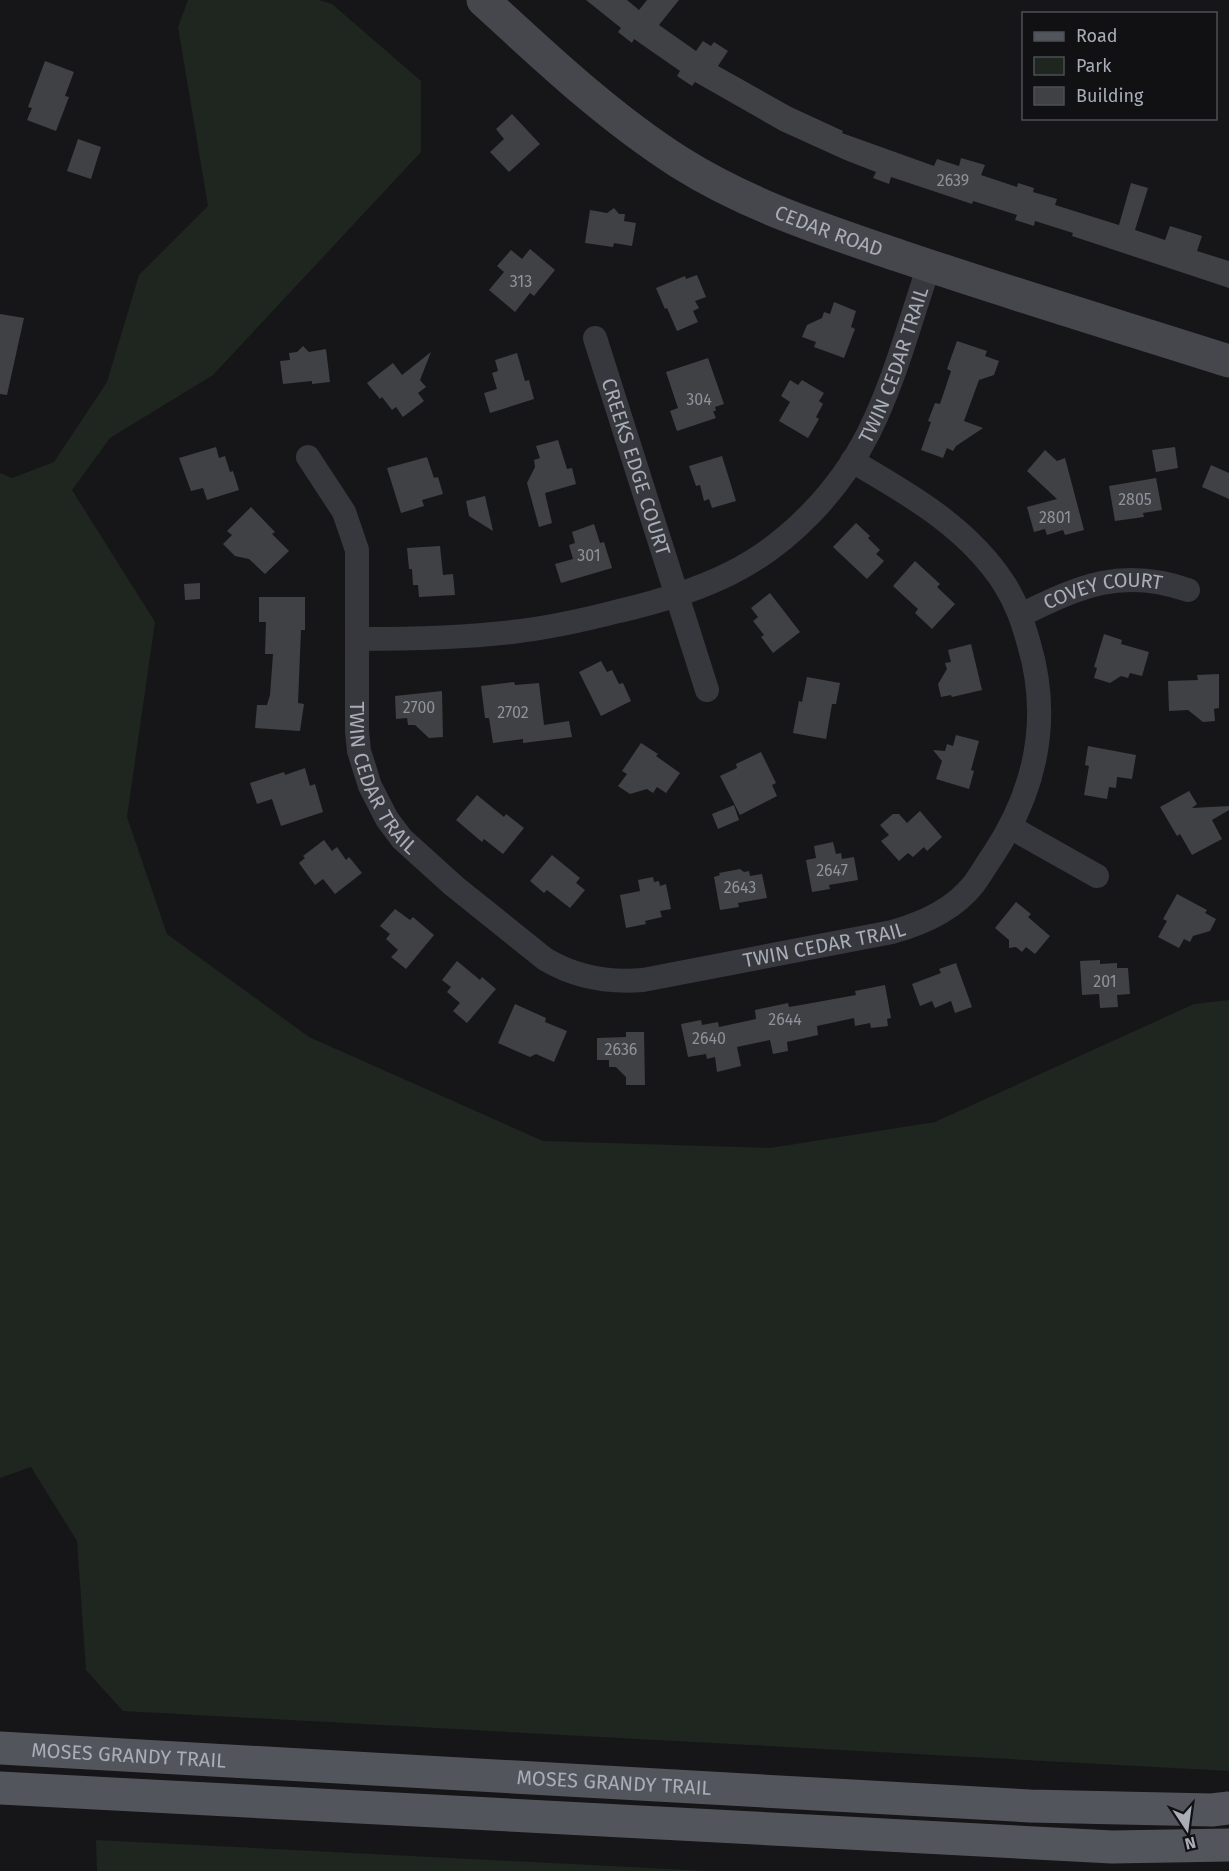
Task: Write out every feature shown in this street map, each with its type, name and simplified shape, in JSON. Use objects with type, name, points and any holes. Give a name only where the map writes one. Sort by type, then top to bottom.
[{"type":"main road","name":"MOSES GRANDY TRAIL","points":[[0,1748],[1030,1806],[1212,1810],[1229,1808]]},
{"type":"main road","name":"MOSES GRANDY TRAIL","points":[[0,1788],[1112,1847],[1229,1845]]},
{"type":"street","name":"CEDAR ROAD","points":[[483,0],[583,91],[628,127],[709,179],[772,210],[929,266],[1229,361]]},
{"type":"street","name":"TWIN CEDAR TRAIL","points":[[358,639],[434,638],[514,632],[599,616],[675,596],[731,573],[759,556],[821,502],[852,461],[868,434],[883,401],[929,266]]},
{"type":"street","name":"CREEKS EDGE COURT","points":[[594,338],[707,690]]},
{"type":"street","name":"TWIN CEDAR TRAIL","points":[[308,457],[344,512],[354,538],[358,564],[356,701],[359,751],[370,786],[387,819],[402,839],[454,886],[555,966],[589,978],[622,982],[643,980],[903,929],[931,918],[972,886],[1010,827],[1020,807],[1033,769],[1038,744],[1040,701],[1037,670],[1021,615],[1005,585],[983,556],[957,529],[885,480],[852,461]]},
{"type":"street","name":"COVEY COURT","points":[[1021,615],[1075,590],[1107,581],[1156,580],[1188,590]]},
{"type":"street","points":[[1010,827],[1097,876]]},
{"type":"green space","points":[[188,0],[319,0],[332,4],[421,81],[421,152],[213,375],[110,438],[72,490],[155,622],[127,817],[167,934],[309,1037],[543,1141],[770,1148],[935,1122],[1194,1004],[1229,1000],[1229,1771],[123,1711],[86,1670],[77,1541],[31,1467],[0,1478],[0,473],[12,478],[54,462],[107,382],[139,275],[208,206],[178,27]]},
{"type":"green space","points":[[96,1840],[708,1871],[97,1871]]},
{"type":"building","points":[[586,0],[627,0],[639,10],[647,0],[679,0],[659,25],[696,51],[703,41],[711,46],[714,42],[728,51],[718,66],[791,107],[843,131],[842,133],[934,166],[937,159],[959,166],[961,158],[985,165],[981,175],[1017,187],[1018,183],[1034,188],[1033,192],[1057,199],[1055,205],[1119,225],[1131,183],[1148,188],[1135,230],[1165,240],[1170,226],[1202,236],[1197,251],[1229,261],[1229,288],[1072,236],[1073,233],[1035,221],[1034,226],[1015,220],[1017,215],[973,201],[972,204],[891,177],[889,184],[873,178],[876,172],[781,131],[695,82],[692,86],[677,76],[680,71],[634,39],[632,43],[618,32],[621,28]]},
{"type":"building","points":[[45,61],[74,72],[65,96],[69,97],[56,131],[27,120],[32,108],[28,107]]},
{"type":"building","points":[[512,114],[540,144],[509,172],[490,152],[504,139],[496,129]]},
{"type":"building","points":[[78,139],[101,147],[91,179],[67,171]]},
{"type":"building","points":[[614,208],[619,214],[625,214],[624,221],[636,223],[632,246],[614,243],[613,247],[585,243],[590,210],[607,213]]},
{"type":"building","points":[[530,249],[555,270],[534,296],[530,293],[515,312],[489,290],[504,272],[497,266],[511,250],[522,259]]},
{"type":"building","points":[[697,275],[706,297],[695,301],[699,308],[693,311],[698,322],[677,331],[656,288],[685,276],[686,279]]},
{"type":"building","points":[[834,302],[856,311],[851,327],[855,329],[844,358],[814,347],[816,342],[802,337],[807,325],[822,318],[824,312],[830,314]]},
{"type":"building","points":[[0,314],[24,318],[7,395],[0,394]]},
{"type":"building","points":[[957,341],[987,351],[985,356],[999,361],[994,375],[979,380],[964,421],[983,428],[956,446],[953,451],[947,448],[943,458],[921,450],[931,422],[928,421],[935,403],[940,404],[951,371],[947,369]]},
{"type":"building","points":[[303,346],[309,352],[326,349],[330,382],[283,384],[280,361],[290,360],[289,353],[297,352]]},
{"type":"building","points":[[431,352],[420,380],[426,387],[418,393],[424,401],[403,417],[396,407],[392,410],[382,397],[380,399],[367,383],[393,363],[402,375]]},
{"type":"building","points":[[517,353],[525,381],[529,380],[534,399],[490,413],[484,393],[497,389],[492,373],[498,371],[495,360]]},
{"type":"building","points":[[708,358],[724,404],[715,407],[716,411],[713,411],[716,418],[677,431],[670,411],[678,408],[666,372]]},
{"type":"building","points":[[790,380],[798,385],[802,380],[824,393],[819,401],[823,404],[816,417],[819,419],[808,438],[779,421],[790,402],[781,396]]},
{"type":"building","points":[[558,440],[567,469],[572,468],[576,484],[545,493],[552,523],[539,527],[527,483],[535,467],[534,460],[540,458],[536,446]]},
{"type":"building","points":[[216,447],[219,458],[225,456],[239,490],[207,500],[203,488],[191,491],[179,458]]},
{"type":"building","points":[[1175,447],[1178,468],[1156,472],[1152,450]]},
{"type":"building","points":[[1045,450],[1057,461],[1065,458],[1084,530],[1065,535],[1063,530],[1047,535],[1045,529],[1034,532],[1027,507],[1057,499],[1027,471]]},
{"type":"building","points":[[722,456],[736,501],[712,508],[709,499],[704,501],[700,485],[696,486],[689,466]]},
{"type":"building","points":[[427,457],[434,478],[438,477],[443,494],[422,500],[424,506],[401,513],[387,468]]},
{"type":"building","points":[[1211,465],[1229,473],[1229,499],[1202,487]]},
{"type":"building","points":[[1156,478],[1162,510],[1143,513],[1144,517],[1115,521],[1109,486]]},
{"type":"building","points":[[485,496],[493,531],[469,516],[466,501]]},
{"type":"building","points":[[251,507],[275,532],[272,534],[289,551],[265,574],[249,559],[235,556],[223,544],[232,535],[227,531]]},
{"type":"building","points":[[856,523],[870,536],[868,538],[880,550],[876,554],[884,561],[867,579],[833,547]]},
{"type":"building","points":[[594,524],[600,543],[604,542],[612,568],[561,583],[555,564],[573,559],[569,545],[575,543],[572,532]]},
{"type":"building","points":[[440,546],[443,575],[453,574],[455,595],[419,597],[418,585],[413,585],[412,569],[409,569],[407,548]]},
{"type":"building","points":[[915,561],[940,584],[937,587],[955,604],[932,629],[915,613],[918,609],[893,586]]},
{"type":"building","points":[[200,583],[200,599],[185,600],[184,584]]},
{"type":"building","points":[[770,593],[800,632],[773,653],[761,637],[764,635],[753,621],[758,617],[751,608]]},
{"type":"building","points":[[259,597],[305,597],[305,630],[301,630],[298,703],[304,704],[300,731],[255,728],[257,705],[267,705],[270,695],[273,654],[265,654],[266,622],[259,622]]},
{"type":"building","points":[[1104,634],[1122,640],[1121,644],[1149,652],[1142,676],[1130,673],[1128,678],[1121,676],[1110,683],[1094,678],[1097,668],[1094,667]]},
{"type":"building","points":[[971,644],[982,690],[952,697],[951,695],[941,697],[938,684],[947,669],[945,663],[951,662],[948,650]]},
{"type":"building","points":[[601,661],[607,672],[612,670],[619,684],[623,683],[631,701],[601,716],[579,672]]},
{"type":"building","points":[[1219,674],[1219,708],[1214,709],[1215,721],[1203,722],[1188,710],[1169,711],[1168,681],[1198,680],[1197,675]]},
{"type":"building","points":[[807,677],[840,683],[836,704],[832,704],[826,739],[793,733],[799,701],[802,702]]},
{"type":"building","points":[[514,682],[515,685],[539,683],[544,725],[569,721],[572,737],[523,743],[523,739],[493,743],[489,718],[485,718],[481,686]]},
{"type":"building","points":[[442,691],[443,737],[429,738],[415,725],[408,725],[407,718],[396,719],[395,696]]},
{"type":"building","points":[[956,735],[979,741],[971,770],[974,771],[969,789],[936,779],[942,761],[933,750],[945,751],[947,744],[953,746]]},
{"type":"building","points":[[641,743],[680,773],[666,793],[657,787],[653,793],[647,789],[630,794],[618,786],[627,774],[622,771]]},
{"type":"building","points":[[1088,746],[1136,755],[1132,779],[1117,777],[1116,788],[1109,787],[1107,799],[1084,795],[1089,766],[1085,765]]},
{"type":"building","points":[[761,752],[776,783],[772,785],[777,796],[740,815],[720,776],[737,768],[736,764]]},
{"type":"building","points":[[305,768],[310,786],[315,784],[323,812],[281,826],[272,799],[257,804],[250,783]]},
{"type":"building","points":[[1189,791],[1197,804],[1192,808],[1229,806],[1229,810],[1212,820],[1222,839],[1192,855],[1180,834],[1177,836],[1160,807]]},
{"type":"building","points":[[477,795],[504,817],[506,814],[524,828],[503,854],[484,839],[482,842],[456,820]]},
{"type":"building","points":[[734,805],[739,820],[718,829],[712,814]]},
{"type":"building","points":[[920,811],[942,837],[927,851],[924,847],[913,857],[908,853],[899,861],[881,841],[889,835],[880,825],[893,814],[899,814],[907,823]]},
{"type":"building","points":[[324,840],[332,851],[337,847],[346,860],[349,857],[362,873],[335,894],[323,879],[315,885],[299,863],[305,858],[303,856]]},
{"type":"building","points":[[833,842],[836,854],[841,853],[842,859],[854,857],[858,880],[829,885],[830,889],[812,892],[806,860],[816,858],[814,846]]},
{"type":"building","points":[[552,855],[580,878],[576,883],[585,890],[570,908],[547,890],[544,893],[530,881]]},
{"type":"building","points":[[740,869],[744,872],[749,871],[750,876],[762,874],[767,898],[738,903],[739,907],[720,910],[714,877],[720,875],[719,873]]},
{"type":"building","points":[[653,877],[654,882],[659,881],[660,886],[666,884],[671,909],[660,911],[662,917],[645,921],[646,924],[626,928],[620,895],[640,891],[638,880]]},
{"type":"building","points":[[1177,894],[1207,910],[1205,913],[1216,919],[1210,931],[1193,936],[1190,942],[1184,939],[1179,948],[1158,937],[1167,921],[1163,919]]},
{"type":"building","points":[[1016,902],[1031,914],[1028,917],[1050,936],[1035,954],[1026,947],[1022,952],[1016,947],[1009,948],[1009,940],[995,928]]},
{"type":"building","points":[[395,909],[410,920],[413,917],[434,935],[406,969],[391,957],[398,950],[386,939],[390,934],[380,926]]},
{"type":"building","points":[[1100,960],[1100,964],[1117,963],[1117,968],[1128,968],[1130,994],[1117,995],[1118,1007],[1100,1008],[1099,994],[1082,995],[1080,961]]},
{"type":"building","points":[[457,961],[480,980],[482,977],[496,989],[467,1023],[453,1011],[460,1003],[447,992],[451,987],[442,980]]},
{"type":"building","points":[[956,963],[972,1007],[955,1013],[951,1001],[935,1008],[932,1001],[920,1006],[912,984],[941,973],[939,969]]},
{"type":"building","points":[[885,985],[891,1018],[887,1019],[888,1026],[871,1028],[870,1023],[855,1026],[854,1018],[817,1026],[818,1035],[787,1042],[788,1051],[773,1054],[770,1040],[737,1047],[741,1066],[717,1072],[715,1057],[707,1059],[706,1054],[688,1057],[681,1024],[701,1020],[702,1025],[718,1022],[719,1027],[756,1019],[755,1010],[788,1003],[789,1007],[856,995],[855,991]]},
{"type":"building","points":[[515,1004],[546,1018],[545,1022],[567,1031],[554,1062],[536,1054],[530,1057],[498,1043]]},
{"type":"building","points":[[626,1032],[644,1032],[645,1085],[626,1085],[626,1077],[616,1067],[609,1067],[609,1060],[597,1060],[597,1038],[626,1037]]}]
